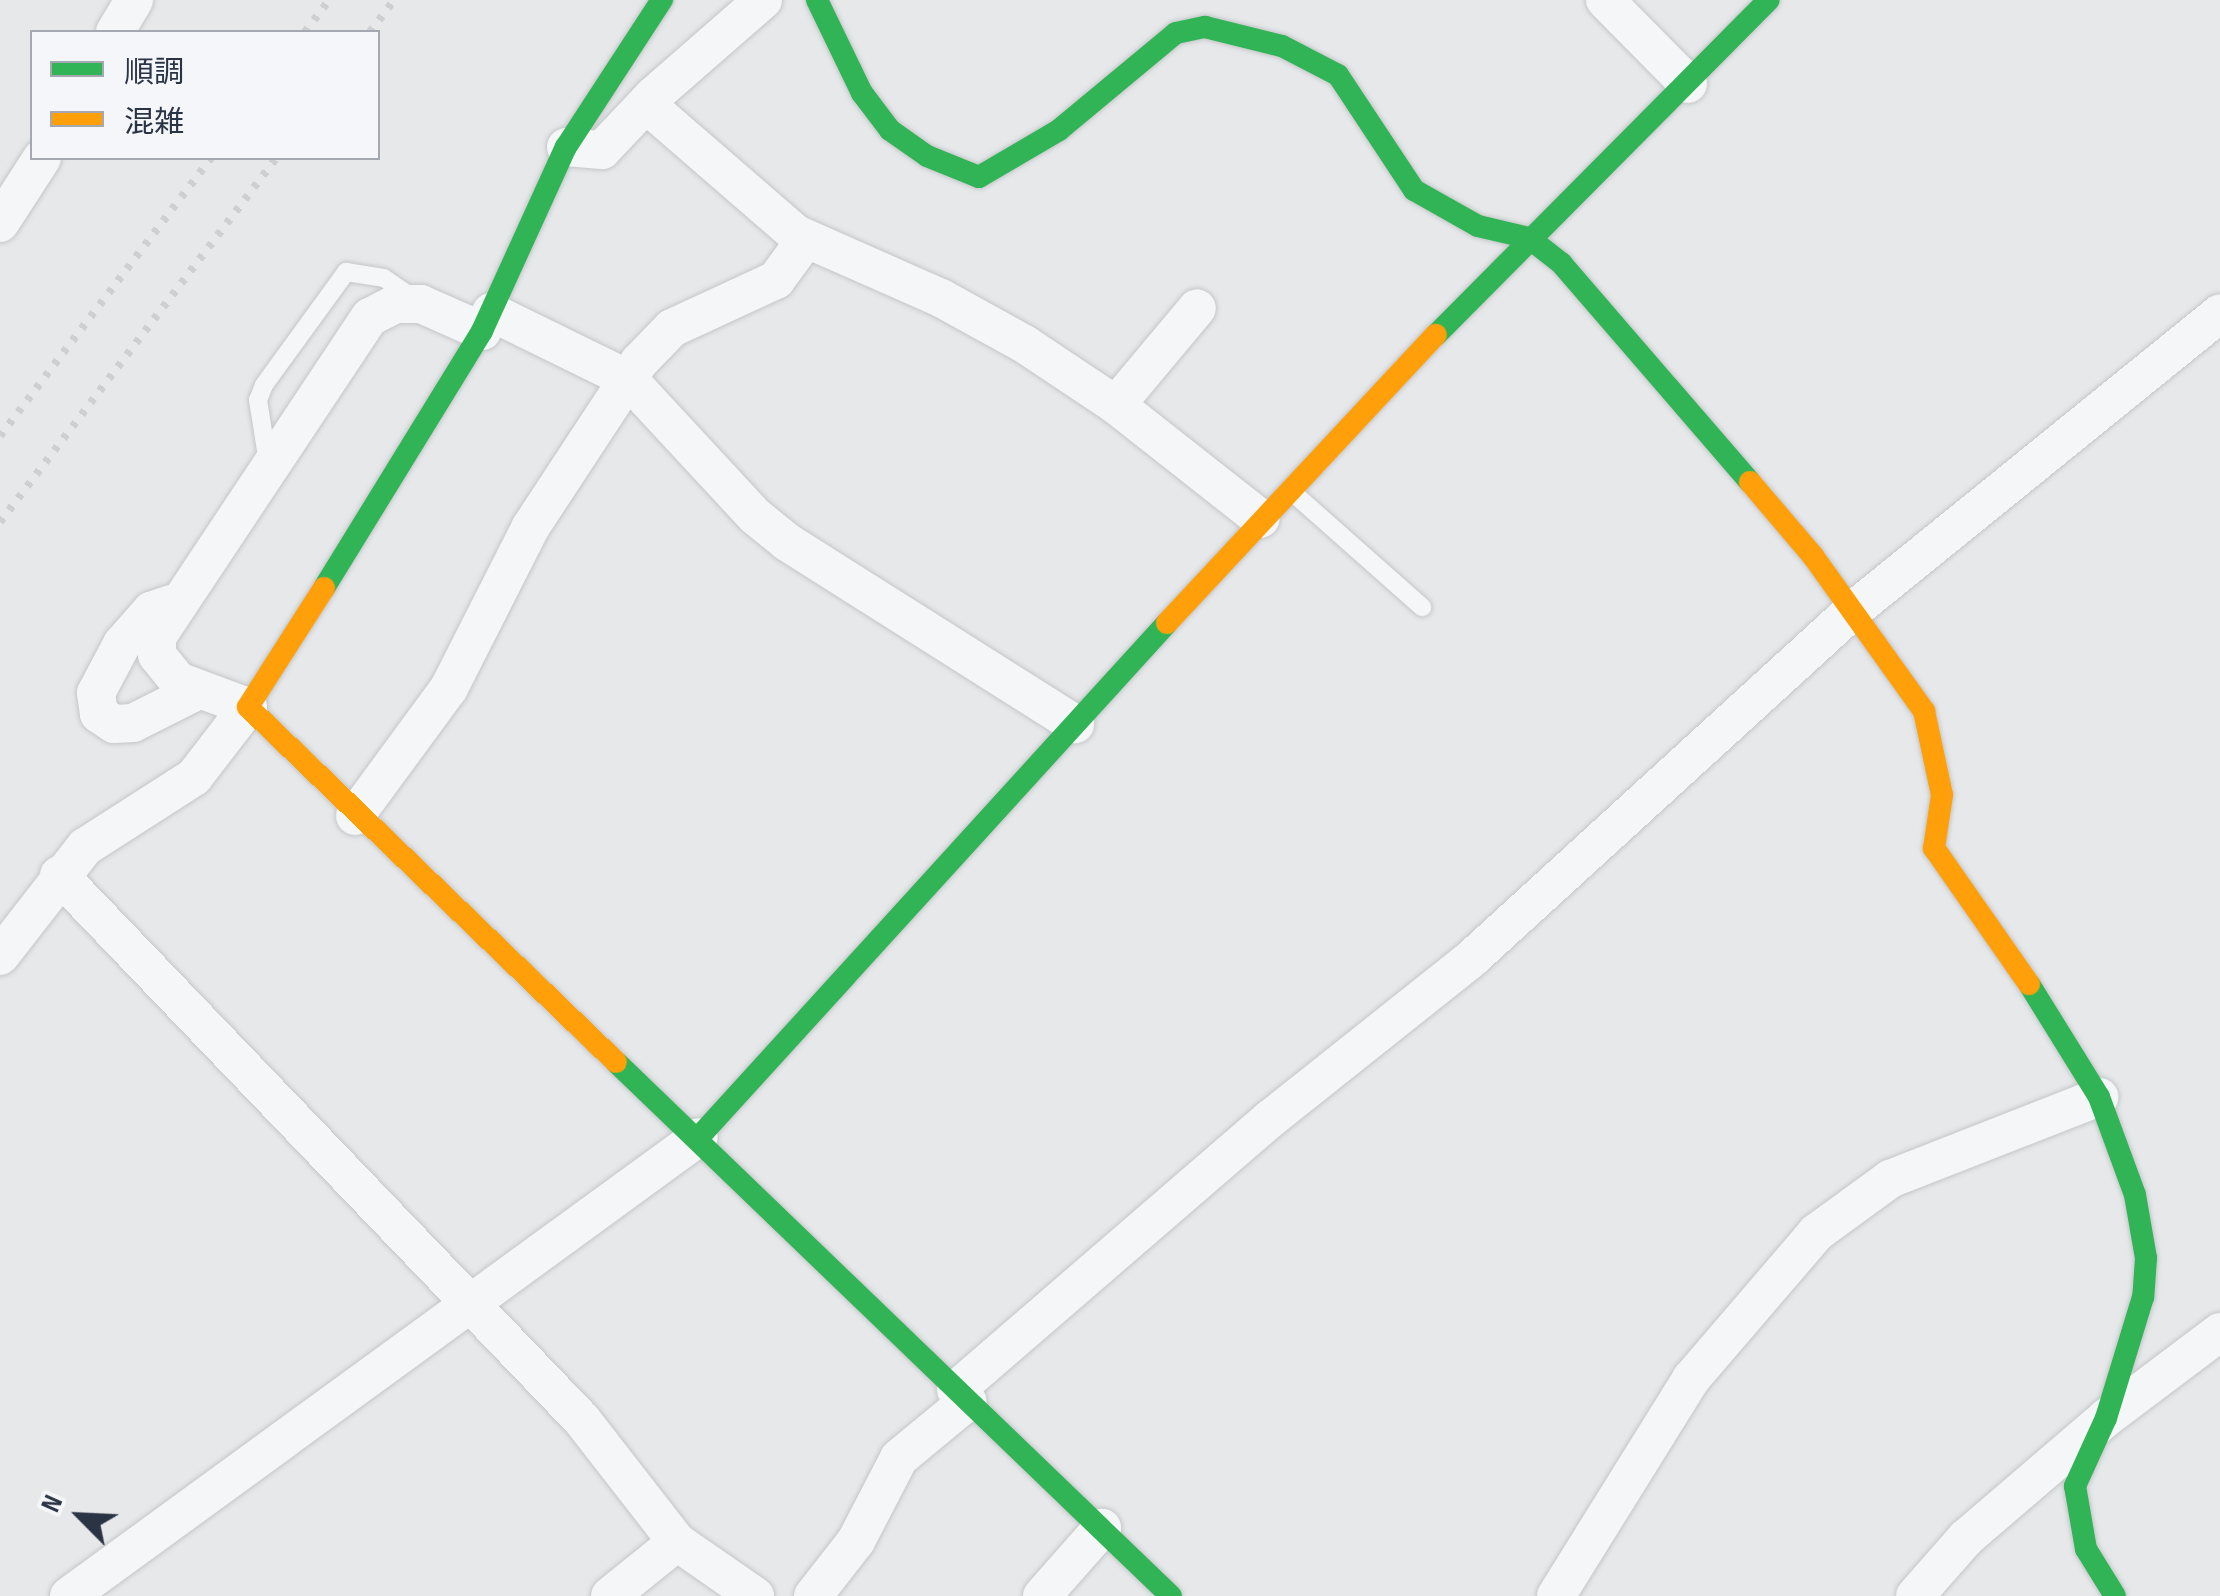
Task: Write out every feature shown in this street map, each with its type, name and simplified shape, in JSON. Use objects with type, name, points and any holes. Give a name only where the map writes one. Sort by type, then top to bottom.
[{"type":"street","points":[[117,30],[134,0]]},
{"type":"street","points":[[0,956],[59,875],[85,848],[194,777],[248,707],[486,322],[566,147],[662,0]]},
{"type":"street","points":[[566,147],[602,150],[646,104],[763,0]]},
{"type":"street","points":[[817,0],[862,93],[890,130],[927,156],[979,176],[1059,130],[1176,33],[1205,28],[1282,46],[1338,75],[1414,190],[1478,226],[1529,238],[1562,263],[1813,556],[1850,613],[1924,711],[1942,795],[1934,848],[2063,1033],[2099,1097],[2134,1195],[2146,1258],[2143,1298],[2106,1418],[2075,1486],[2086,1549],[2115,1596]]},
{"type":"street","points":[[1605,0],[1688,84]]},
{"type":"street","points":[[69,1596],[465,1303],[699,1136],[1288,488],[1529,238],[1688,84],[1768,0]]},
{"type":"street","points":[[646,104],[806,238],[940,298],[1116,404],[1260,519]]},
{"type":"street","points":[[0,223],[41,160]]},
{"type":"street","points":[[356,816],[460,670],[506,568],[628,378],[672,328],[776,280],[806,238]]},
{"type":"street","points":[[1075,724],[766,525],[628,378],[486,322],[421,304],[395,304],[370,317],[175,602],[158,637],[157,655],[195,692],[248,707],[356,816],[699,1136],[1171,1596]]},
{"type":"street","points":[[1116,404],[1197,308]]},
{"type":"street","points":[[813,1596],[856,1541],[899,1458],[962,1396],[1270,1119],[1470,960],[1850,613],[2220,312]]},
{"type":"street","points":[[175,602],[152,612],[122,644],[96,693],[100,714],[114,724],[133,723],[195,692]]},
{"type":"street","points":[[59,875],[465,1303],[582,1420],[677,1542],[755,1596]]},
{"type":"street","points":[[1556,1596],[1691,1380],[1816,1233],[1890,1180],[2099,1097]]},
{"type":"street","points":[[1915,1596],[1966,1538],[2106,1418],[2220,1332]]},
{"type":"street","points":[[1042,1596],[1102,1528]]},
{"type":"street","points":[[610,1596],[677,1542]]},
{"type":"lane","points":[[268,468],[258,400],[264,385],[346,272],[384,278],[421,304]]},
{"type":"lane","points":[[1288,488],[1422,607]]},
{"type":"railway","points":[[306,30],[329,0]]},
{"type":"railway","points":[[372,30],[394,0]]},
{"type":"railway","points":[[0,436],[209,160]]},
{"type":"railway","points":[[0,522],[274,160]]},
{"type":"traffic: fast","points":[[324,588],[482,331],[566,147],[662,0]]},
{"type":"traffic: fast","points":[[817,0],[862,93],[890,130],[927,156],[979,177],[1059,130],[1176,33],[1205,27],[1282,46],[1338,75],[1414,190],[1478,226],[1529,238],[1561,263],[1750,482]]},
{"type":"traffic: fast","points":[[1436,335],[1769,0]]},
{"type":"traffic: fast","points":[[699,1137],[1167,623]]},
{"type":"traffic: fast","points":[[2029,984],[2099,1097],[2135,1195],[2146,1258],[2143,1297],[2106,1418],[2075,1486],[2086,1549],[2115,1596]]},
{"type":"traffic: fast","points":[[616,1062],[1171,1596]]},
{"type":"traffic: slow","points":[[1167,623],[1436,335]]},
{"type":"traffic: slow","points":[[1750,482],[1813,556],[1924,711],[1942,795],[1934,848],[2029,984]]},
{"type":"traffic: slow","points":[[324,588],[248,707],[616,1062]]}]
